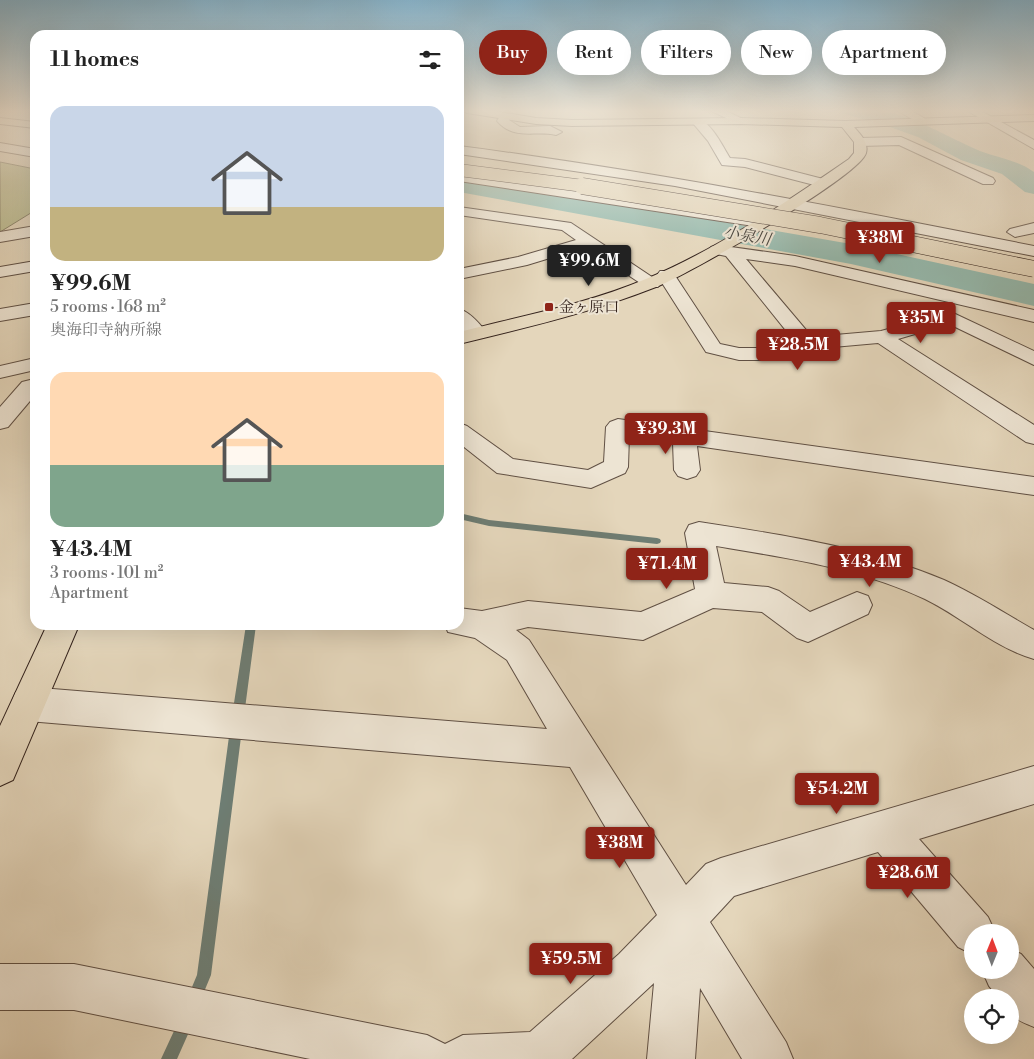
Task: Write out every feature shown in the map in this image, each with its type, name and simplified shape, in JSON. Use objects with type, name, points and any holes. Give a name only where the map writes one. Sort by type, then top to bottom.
[{"type":"main road","points":[[468,335],[594,303],[659,279],[725,249],[757,224],[794,203],[856,159]]},
{"type":"main road","points":[[464,162],[569,173],[712,195],[1034,258]]},
{"type":"main road","points":[[464,171],[608,188],[714,206],[924,245],[1034,270]]},
{"type":"main road","points":[[0,767],[61,630]]},
{"type":"street","points":[[528,159],[794,203],[1034,251]]},
{"type":"street","points":[[725,159],[726,162],[745,163],[822,183]]},
{"type":"street","points":[[942,159],[988,181]]},
{"type":"street","points":[[464,178],[757,224]]},
{"type":"street","points":[[881,206],[1034,237]]},
{"type":"street","points":[[464,211],[566,226],[588,241],[659,279],[713,348],[739,354],[816,354],[725,249]]},
{"type":"street","points":[[468,226],[507,218]]},
{"type":"street","points":[[1015,232],[1034,228]]},
{"type":"street","points":[[0,237],[30,232]]},
{"type":"street","points":[[464,273],[521,261],[588,241]]},
{"type":"street","points":[[725,249],[795,261],[1034,316]]},
{"type":"street","points":[[0,272],[30,267]]},
{"type":"street","points":[[0,315],[30,310]]},
{"type":"street","points":[[807,343],[882,337],[951,318],[1034,359]]},
{"type":"street","points":[[882,337],[1034,436]]},
{"type":"street","points":[[0,372],[30,365]]},
{"type":"street","points":[[0,385],[30,387]]},
{"type":"street","points":[[0,422],[30,390]]},
{"type":"street","points":[[464,434],[506,468],[591,479],[616,467],[618,427],[1034,486]]},
{"type":"street","points":[[684,436],[687,470]]},
{"type":"street","points":[[711,595],[699,533],[821,552],[883,569],[936,590],[1027,643],[1034,645]]},
{"type":"street","points":[[470,623],[528,614],[643,626],[711,595],[768,600],[808,628],[857,605]]},
{"type":"street","points":[[470,623],[518,650],[769,1059]]},
{"type":"street","points":[[28,704],[579,750]]},
{"type":"street","points":[[463,1059],[540,1056],[635,970],[682,918],[721,879],[1034,785]]},
{"type":"street","points":[[885,830],[966,924]]},
{"type":"street","points":[[671,1059],[682,918]]},
{"type":"street","points":[[1013,979],[1034,1004]]},
{"type":"street","points":[[0,987],[74,987],[427,1059]]},
{"type":"green space","points":[[0,162],[30,168],[30,213],[0,232]]},
{"type":"waterway","points":[[980,159],[1011,169],[1026,178],[1034,186]]},
{"type":"waterway","name":"小泉川","points":[[464,185],[573,206],[851,254],[1034,295]]},
{"type":"waterway","points":[[464,517],[489,523],[657,541]]},
{"type":"waterway","points":[[238,716],[250,630]]},
{"type":"waterway","points":[[194,999],[204,975],[236,729]]},
{"type":"waterway","points":[[169,1059],[185,1023]]},
{"type":"place","name":"金ヶ原口","points":[[549,307]]}]
